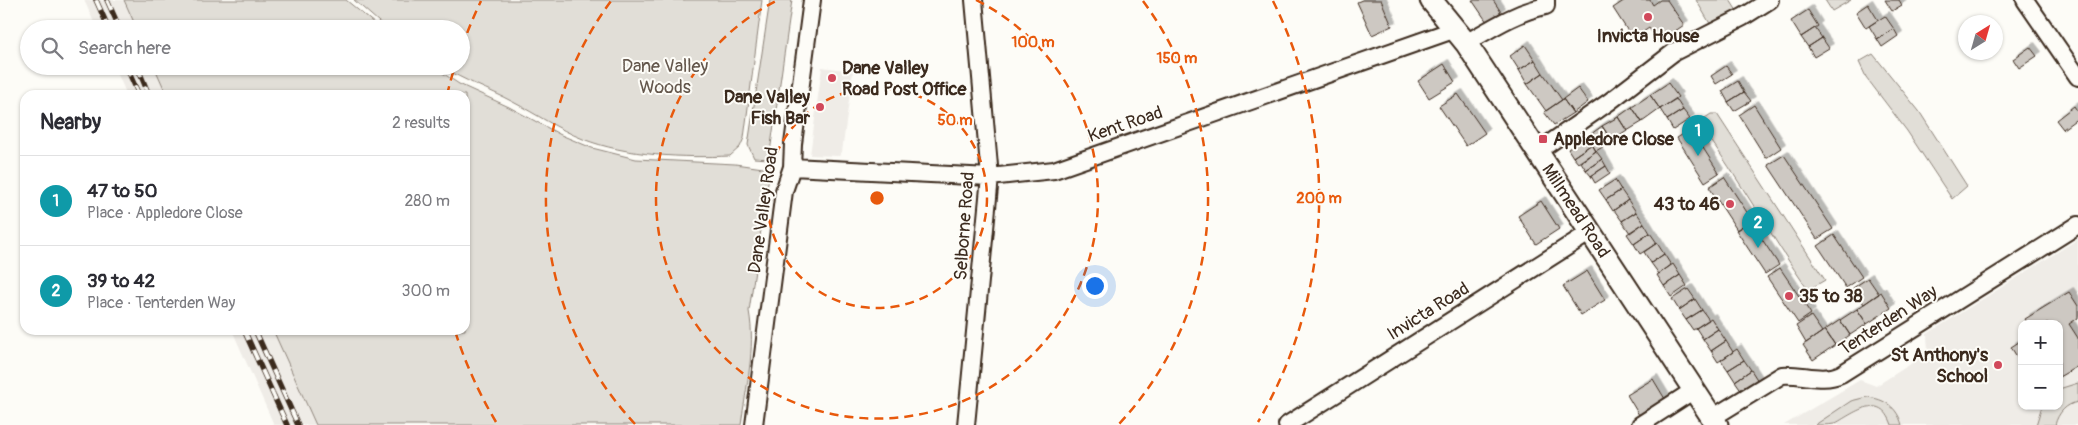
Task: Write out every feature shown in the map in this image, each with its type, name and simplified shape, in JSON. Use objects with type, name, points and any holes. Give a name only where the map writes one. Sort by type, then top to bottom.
[{"type":"main road","name":"Millmead Road","points":[[1431,0],[1461,36],[1537,152],[1592,231],[1715,421]]},
{"type":"street","name":"Dane Valley Road","points":[[754,425],[784,191],[792,167],[793,144],[812,0]]},
{"type":"street","name":"Selborne Road","points":[[966,425],[990,178],[974,0]]},
{"type":"street","name":"Kent Road","points":[[792,167],[990,178],[1054,170],[1461,36],[1532,9],[1546,6],[1546,0]]},
{"type":"street","points":[[1537,152],[1674,52],[1743,17],[1770,0]]},
{"type":"street","points":[[2025,0],[2078,77]]},
{"type":"street","name":"Tenterden Way","points":[[1715,421],[1782,374],[1832,378],[1841,374],[2078,225]]},
{"type":"street","name":"Invicta Road","points":[[1287,425],[1592,231]]},
{"type":"street","points":[[1640,425],[1694,390]]},
{"type":"shaded area","points":[[84,0],[124,0],[133,20],[93,20]]},
{"type":"shaded area","points":[[822,67],[853,71],[842,152],[839,156],[810,155]]},
{"type":"shaded area","points":[[118,75],[158,75],[165,90],[125,90]]},
{"type":"shaded area","points":[[2078,239],[2078,425],[1784,425],[1860,380],[1876,386],[1928,353],[1927,334]]},
{"type":"shaded area","points":[[234,335],[275,335],[316,425],[274,425]]},
{"type":"green space","points":[[124,0],[346,0],[370,20],[133,20]]},
{"type":"green space","name":"Dane Valley Woods","points":[[354,0],[762,0],[744,138],[740,147],[730,156],[712,157],[655,155],[600,145],[574,135],[504,97],[457,75],[470,75],[470,20],[377,20]]},
{"type":"green space","points":[[770,0],[792,0],[769,159],[754,158],[748,145]]},
{"type":"green space","points":[[1696,0],[1730,0],[1739,14],[1712,27]]},
{"type":"green space","points":[[1825,0],[1851,0],[1832,11]]},
{"type":"green space","points":[[1873,54],[1919,111],[1967,186],[1952,199],[1907,131],[1866,77],[1859,62]]},
{"type":"green space","points":[[158,75],[446,75],[459,84],[509,107],[561,135],[592,148],[636,159],[735,164],[770,169],[749,311],[751,354],[741,425],[316,425],[275,335],[470,335],[470,90],[165,90]]},
{"type":"green space","points":[[1711,114],[1717,114],[1825,280],[1808,290],[1729,166],[1701,126],[1702,120]]},
{"type":"green space","points":[[2078,383],[2078,402],[2063,410],[2063,388]]},
{"type":"green space","points":[[1867,397],[1889,405],[1897,413],[1902,425],[1892,425],[1887,414],[1881,409],[1873,407],[1858,411],[1834,424],[1815,425],[1851,401]]},
{"type":"green space","points":[[2041,410],[2063,410],[2055,425],[2036,425]]},
{"type":"building","points":[[1362,0],[1381,0],[1392,26],[1372,35],[1357,2]]},
{"type":"building","points":[[1472,0],[1493,0],[1501,12],[1487,22]]},
{"type":"building","name":"Invicta House","points":[[1625,0],[1650,0],[1653,5],[1660,0],[1667,0],[1684,25],[1659,42],[1649,28],[1633,39],[1613,8]]},
{"type":"building","points":[[1885,0],[1899,0],[1902,5],[1892,11]]},
{"type":"building","points":[[1868,4],[1878,20],[1866,28],[1856,12]]},
{"type":"building","points":[[1808,10],[1818,26],[1801,37],[1791,21]]},
{"type":"building","points":[[1885,16],[1894,29],[1877,39],[1869,26]]},
{"type":"building","points":[[1815,28],[1822,38],[1808,47],[1801,37]]},
{"type":"building","points":[[1894,29],[1898,36],[1882,47],[1877,39]]},
{"type":"building","points":[[1822,38],[1829,48],[1814,57],[1808,47]]},
{"type":"building","points":[[1525,45],[1535,60],[1519,70],[1510,56]]},
{"type":"building","points":[[2030,47],[2037,56],[2019,68],[2013,59]]},
{"type":"building","points":[[1535,60],[1543,73],[1527,84],[1519,70]]},
{"type":"building","points":[[1444,64],[1455,82],[1429,98],[1418,81]]},
{"type":"building","points":[[1726,66],[1732,74],[1716,84],[1711,76]]},
{"type":"building","points":[[1543,73],[1562,100],[1546,111],[1527,84]]},
{"type":"building","points":[[1738,81],[1744,92],[1728,102],[1722,91]]},
{"type":"building","points":[[1668,83],[1678,97],[1660,109],[1650,95]]},
{"type":"building","points":[[1578,88],[1588,102],[1573,113],[1563,99]]},
{"type":"building","points":[[1744,92],[1751,101],[1734,111],[1728,102]]},
{"type":"building","points":[[1458,94],[1485,133],[1466,146],[1439,106]]},
{"type":"building","points":[[1650,95],[1660,109],[1642,122],[1632,107]]},
{"type":"building","points":[[1563,99],[1573,113],[1554,125],[1544,112]]},
{"type":"building","points":[[1676,99],[1683,110],[1667,120],[1660,109]]},
{"type":"building","points":[[1754,105],[1781,148],[1766,158],[1739,115]]},
{"type":"building","points":[[2074,106],[2078,112],[2078,118],[2063,129],[2056,120]]},
{"type":"building","points":[[1632,107],[1642,122],[1627,131],[1618,117]]},
{"type":"building","points":[[1683,110],[1690,119],[1673,130],[1667,120]]},
{"type":"building","points":[[1618,117],[1627,131],[1612,141],[1602,126]]},
{"type":"building","points":[[1602,126],[1612,141],[1596,151],[1587,137]]},
{"type":"building","points":[[1691,129],[1719,173],[1705,182],[1677,138]]},
{"type":"building","points":[[1587,137],[1592,144],[1573,157],[1568,149]]},
{"type":"building","points":[[1592,144],[1596,151],[1578,163],[1573,157]]},
{"type":"building","points":[[1596,151],[1602,159],[1586,170],[1581,162]]},
{"type":"building","points":[[1784,155],[1833,229],[1817,239],[1768,165]]},
{"type":"building","points":[[1602,159],[1606,166],[1591,176],[1586,170]]},
{"type":"building","points":[[1606,166],[1610,173],[1595,183],[1591,176]]},
{"type":"building","name":"43 to 46","points":[[1724,177],[1752,220],[1737,230],[1709,187]]},
{"type":"building","points":[[1615,180],[1621,190],[1606,200],[1599,190]]},
{"type":"building","points":[[1621,190],[1628,200],[1613,211],[1606,200]]},
{"type":"building","points":[[1628,200],[1636,212],[1622,221],[1614,210]]},
{"type":"building","points":[[1541,201],[1559,229],[1536,244],[1518,216]]},
{"type":"building","points":[[1636,212],[1644,223],[1630,233],[1622,221]]},
{"type":"building","points":[[1750,221],[1779,265],[1765,274],[1736,230]]},
{"type":"building","points":[[1644,223],[1650,233],[1634,244],[1627,234]]},
{"type":"building","points":[[1650,233],[1657,243],[1640,254],[1634,244]]},
{"type":"building","points":[[1834,235],[1862,277],[1846,288],[1818,246]]},
{"type":"building","points":[[1657,243],[1664,254],[1651,263],[1644,252]]},
{"type":"building","points":[[1664,254],[1671,265],[1659,274],[1651,263]]},
{"type":"building","points":[[1673,264],[1680,275],[1664,286],[1657,275]]},
{"type":"building","name":"35 to 38","points":[[1780,268],[1811,314],[1798,323],[1767,277]]},
{"type":"building","points":[[1587,271],[1605,300],[1581,315],[1563,286]]},
{"type":"building","points":[[1680,275],[1687,286],[1671,297],[1664,286]]},
{"type":"building","points":[[1868,278],[1879,294],[1864,304],[1853,288]]},
{"type":"building","points":[[1688,289],[1695,299],[1679,310],[1672,299]]},
{"type":"building","points":[[1881,292],[1891,308],[1867,324],[1857,309]]},
{"type":"building","points":[[2069,292],[2078,306],[2078,318],[2069,324],[2078,338],[2078,366],[2063,375],[2063,320],[2025,319]]},
{"type":"building","points":[[1695,299],[1702,310],[1686,320],[1679,310]]},
{"type":"building","points":[[1857,309],[1867,324],[1850,335],[1840,320]]},
{"type":"building","points":[[1702,310],[1709,320],[1693,330],[1686,320]]},
{"type":"building","points":[[1811,316],[1822,332],[1806,343],[1796,326]]},
{"type":"building","points":[[1711,318],[1718,329],[1703,339],[1696,328]]},
{"type":"building","points":[[1840,320],[1850,335],[1835,345],[1825,330]]},
{"type":"building","points":[[1718,329],[1726,341],[1711,351],[1703,339]]},
{"type":"building","points":[[1825,330],[1835,345],[1813,360],[1803,345]]},
{"type":"building","points":[[1726,341],[1733,352],[1718,362],[1711,351]]},
{"type":"building","points":[[2018,343],[2018,358],[2011,347]]},
{"type":"building","points":[[1737,349],[1744,360],[1728,370],[1721,360]]},
{"type":"building","points":[[1744,360],[1751,370],[1735,381],[1728,370]]},
{"type":"building","points":[[1751,370],[1758,381],[1742,391],[1735,381]]},
{"type":"building","points":[[1653,379],[1665,399],[1639,415],[1627,395]]},
{"type":"railway","points":[[96,0],[105,20]]},
{"type":"railway","points":[[107,0],[116,20]]},
{"type":"railway","points":[[130,75],[137,90]]},
{"type":"railway","points":[[141,75],[147,90]]},
{"type":"railway","points":[[246,335],[287,425]]},
{"type":"railway","points":[[257,335],[298,425]]},
{"type":"place","name":"Invicta House","points":[[1648,17]]},
{"type":"place","name":"Dane Valley Road Post Office","points":[[832,78]]},
{"type":"place","name":"Dane Valley Fish Bar","points":[[820,107]]},
{"type":"place","name":"Appledore Close","points":[[1543,139]]},
{"type":"place","name":"47 to 50","points":[[1698,156]]},
{"type":"place","name":"43 to 46","points":[[1730,204]]},
{"type":"place","name":"39 to 42","points":[[1758,248]]},
{"type":"place","name":"35 to 38","points":[[1789,296]]},
{"type":"place","name":"St Anthony's School","points":[[1998,365]]}]
